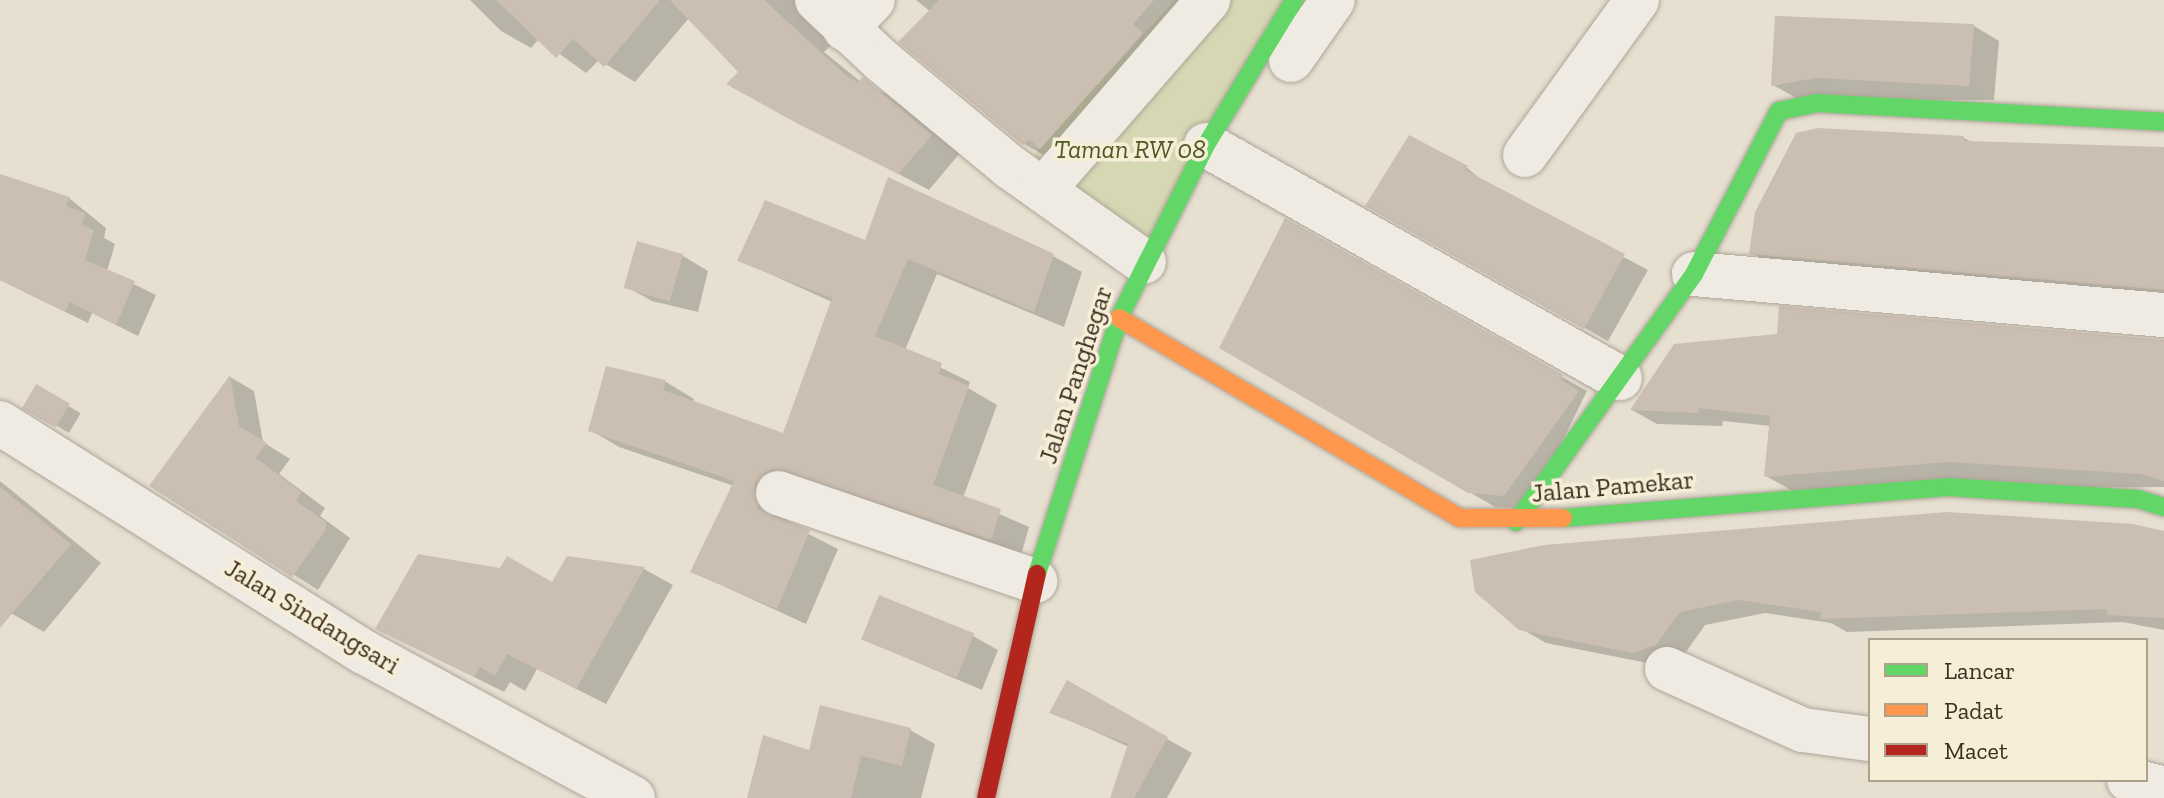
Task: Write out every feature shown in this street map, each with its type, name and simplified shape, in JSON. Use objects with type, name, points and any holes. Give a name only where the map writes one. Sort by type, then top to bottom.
[{"type":"street","points":[[1043,190],[1208,0]]},
{"type":"street","name":"Jalan Panghegar","points":[[986,798],[1035,581],[1119,318],[1144,262],[1206,145],[1294,0]]},
{"type":"street","points":[[1291,60],[1333,0]]},
{"type":"street","points":[[1525,155],[1637,0]]},
{"type":"street","points":[[845,10],[1043,190],[1144,262]]},
{"type":"street","points":[[1516,522],[1694,274],[1779,111],[1797,103],[2164,122]]},
{"type":"street","points":[[1206,145],[1620,378]]},
{"type":"street","points":[[1694,274],[2164,315]]},
{"type":"street","name":"Jalan Pamekar","points":[[1119,318],[1460,518],[1516,522],[1947,487],[2138,499],[2164,507]]},
{"type":"street","name":"Jalan Sindangsari","points":[[0,423],[364,652],[633,798]]},
{"type":"street","points":[[778,493],[1035,581]]},
{"type":"street","points":[[1667,669],[1803,730],[1868,739]]},
{"type":"street","points":[[2137,782],[2164,789]]},
{"type":"green space","name":"Taman RW 08","points":[[1175,0],[1297,0],[1149,252],[1028,161]]},
{"type":"building","points":[[496,0],[660,0],[604,67],[573,39],[556,58]]},
{"type":"building","points":[[670,0],[764,0],[849,78],[858,82],[863,77],[932,135],[898,174],[800,125],[726,84],[738,72]]},
{"type":"building","points":[[939,0],[1154,0],[1133,24],[1143,33],[1040,149],[1029,139],[1023,145],[898,42]]},
{"type":"building","points":[[1775,16],[1974,24],[1969,86],[1817,78],[1771,86]]},
{"type":"building","points":[[1818,128],[1964,136],[1964,141],[2164,147],[2164,290],[1749,254],[1755,212],[1796,133]]},
{"type":"building","points":[[1409,135],[1468,166],[1465,170],[1625,254],[1584,329],[1365,206]]},
{"type":"building","points":[[0,174],[70,197],[66,206],[85,213],[82,225],[94,230],[85,260],[135,281],[116,325],[70,302],[65,312],[0,280]]},
{"type":"building","points":[[888,177],[1054,254],[1034,312],[908,259],[875,336],[942,363],[939,374],[969,386],[933,485],[1001,509],[991,540],[772,469],[755,484],[759,509],[810,530],[777,609],[690,572],[734,481],[588,431],[606,366],[666,380],[663,390],[783,433],[832,298],[737,261],[765,200],[865,240]]},
{"type":"building","points":[[1285,218],[1563,375],[1561,380],[1579,391],[1504,496],[1468,493],[1219,348]]},
{"type":"building","points":[[637,241],[683,254],[670,301],[623,288]]},
{"type":"building","points":[[1779,306],[2164,340],[2164,481],[2140,474],[1949,462],[1764,477],[1770,416],[1699,408],[1698,413],[1630,410],[1674,344],[1777,334]]},
{"type":"building","points":[[230,375],[239,426],[267,443],[256,458],[301,492],[296,501],[326,522],[326,530],[292,577],[149,486]]},
{"type":"building","points":[[36,384],[70,404],[56,428],[22,408]]},
{"type":"building","points":[[0,487],[71,544],[0,628]]},
{"type":"building","points":[[1947,512],[2133,524],[2164,531],[2164,618],[2107,615],[2107,609],[1820,619],[1821,612],[1739,600],[1680,612],[1656,645],[1632,653],[1519,630],[1475,592],[1470,560],[1544,545]]},
{"type":"building","points":[[418,554],[500,568],[507,556],[552,582],[567,556],[645,567],[576,689],[507,654],[495,676],[480,667],[474,677],[375,629]]},
{"type":"building","points":[[879,595],[974,634],[957,678],[861,640]]},
{"type":"building","points":[[1067,680],[1168,737],[1134,798],[1110,798],[1128,744],[1049,713]]},
{"type":"building","points":[[820,705],[911,728],[902,766],[861,756],[851,798],[747,798],[763,735],[809,750]]},
{"type":"traffic: fast","points":[[1037,574],[1119,318],[1206,145],[1294,0]]},
{"type":"traffic: fast","points":[[1516,522],[1694,274],[1779,111],[1816,103],[2164,122]]},
{"type":"traffic: fast","points":[[1563,518],[1947,487],[2138,499],[2164,507]]},
{"type":"traffic: slow","points":[[1119,318],[1460,518],[1563,518]]},
{"type":"traffic: jam","points":[[986,798],[1037,574]]}]
